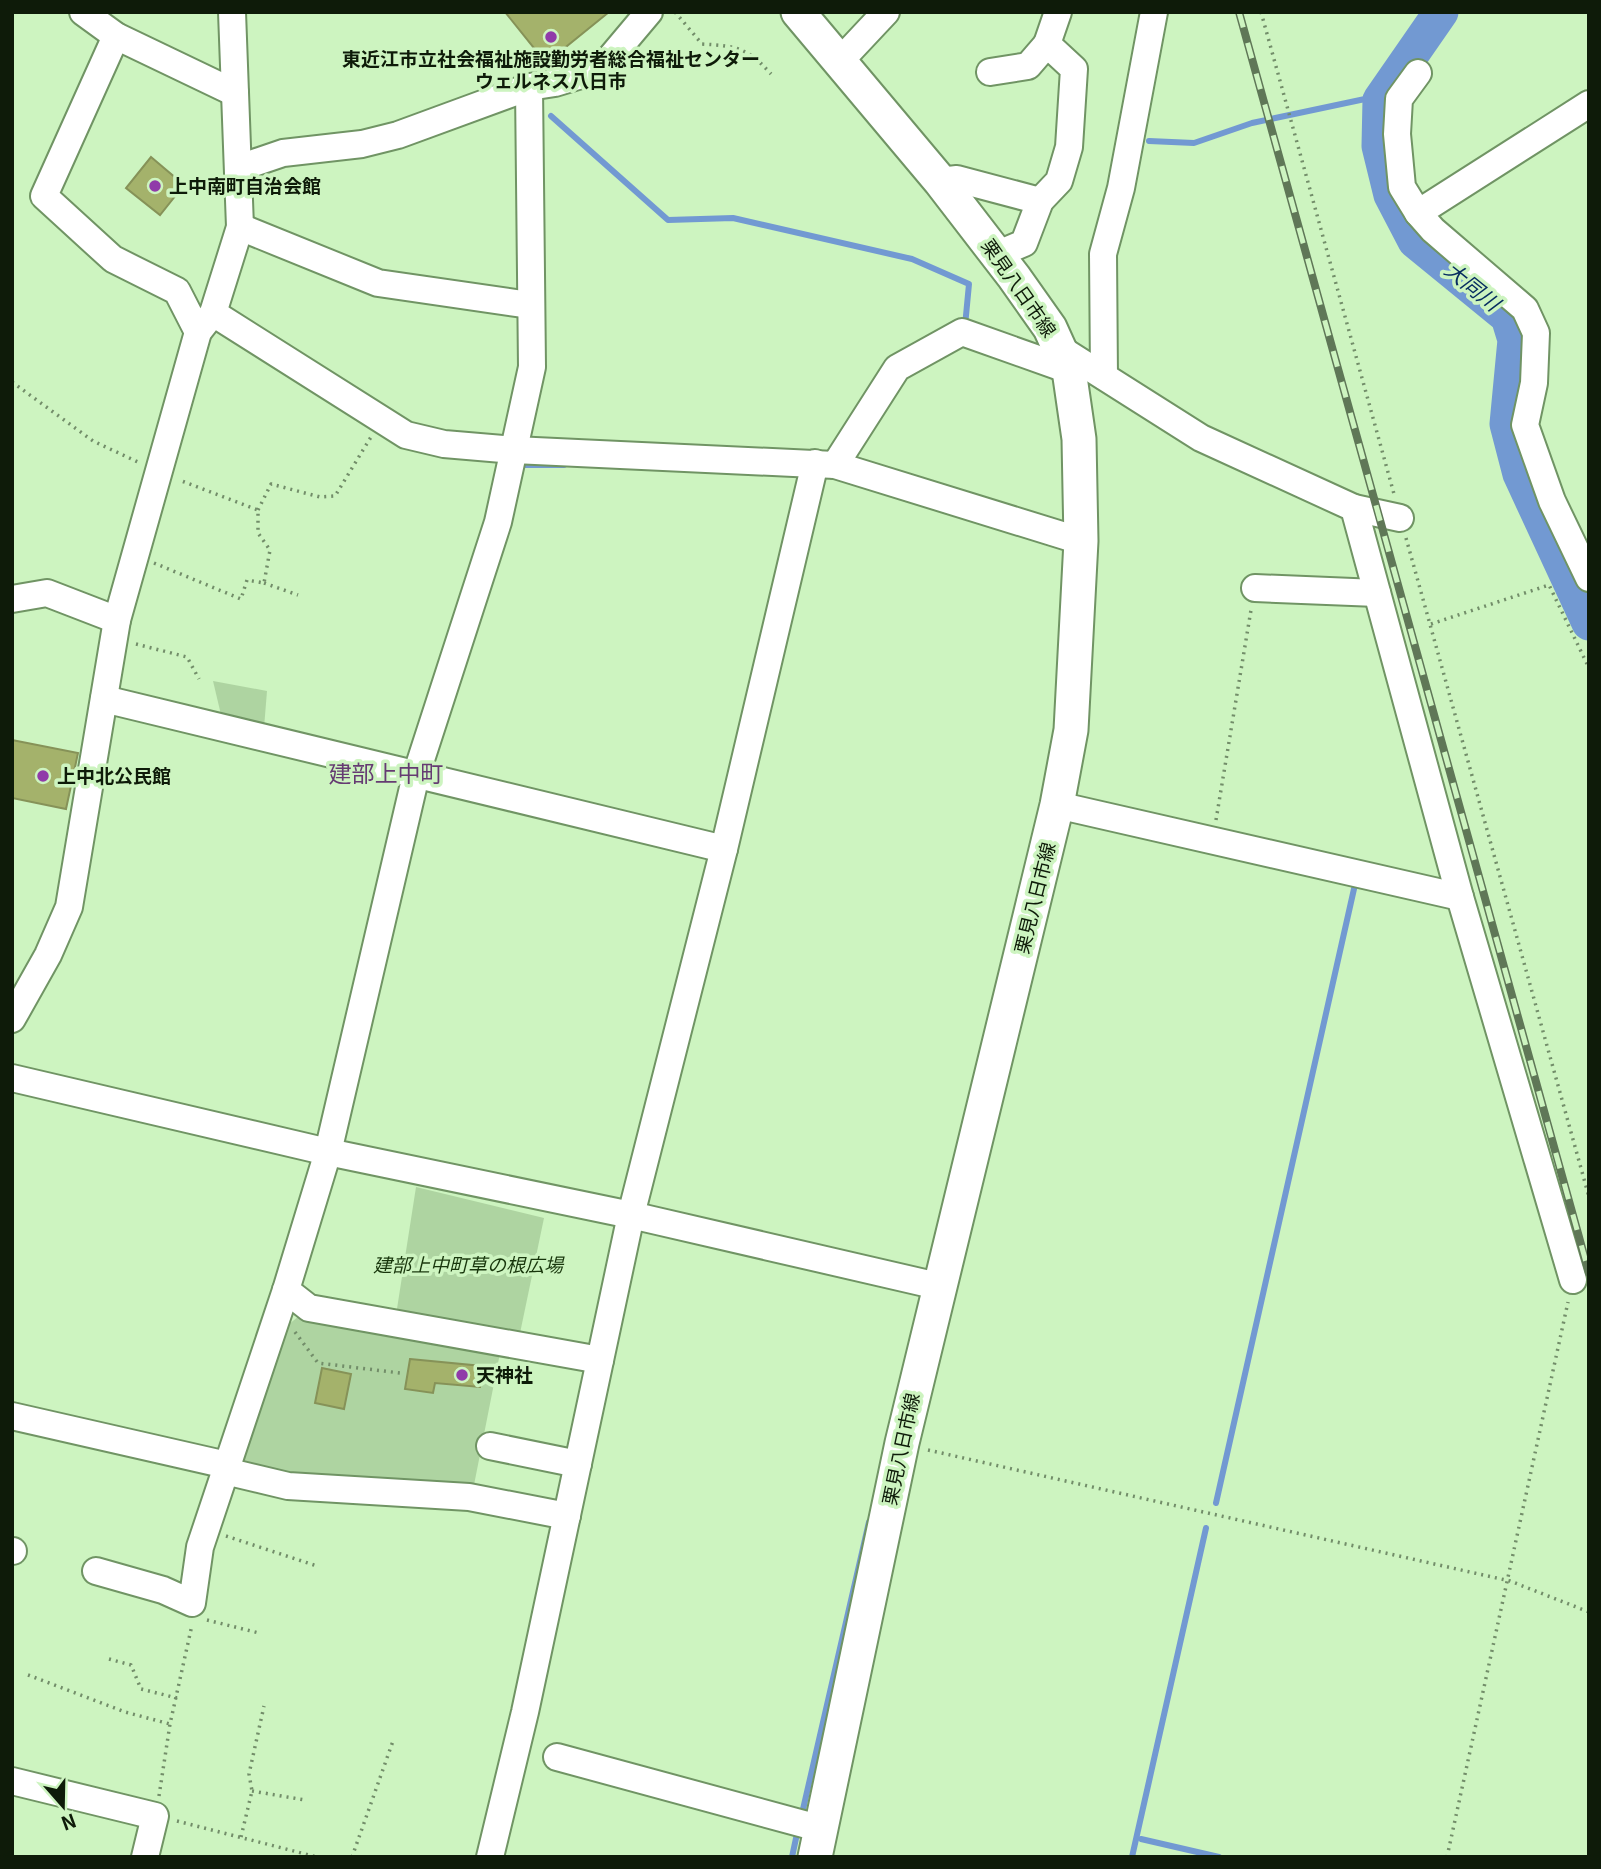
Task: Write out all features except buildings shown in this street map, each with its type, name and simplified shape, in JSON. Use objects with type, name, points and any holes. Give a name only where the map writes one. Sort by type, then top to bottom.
[{"type":"main road","name":"栗見八日市線","points":[[798,12],[940,181],[1050,328],[1065,360],[1079,439],[1081,541],[1071,730],[1057,805],[938,1286],[902,1443],[818,1843]]},
{"type":"street","points":[[83,12],[116,36],[235,93]]},
{"type":"street","points":[[12,1019],[48,955],[69,907],[116,629],[134,555],[205,323],[240,227],[232,12]]},
{"type":"street","points":[[239,168],[283,153],[374,141],[529,87],[555,83],[601,69],[649,12]]},
{"type":"street","points":[[840,61],[886,12]]},
{"type":"street","points":[[990,72],[1028,66],[1047,44],[1058,12]]},
{"type":"street","points":[[1104,376],[1103,254],[1121,188],[1154,12]]},
{"type":"street","points":[[116,36],[44,196],[113,259],[177,291],[205,323],[406,435],[444,444],[514,450],[825,464],[1081,541]]},
{"type":"street","points":[[996,255],[1024,243],[1040,201],[1059,181],[1069,147],[1074,69],[1047,44]]},
{"type":"street","points":[[1418,73],[1399,99],[1397,134],[1402,187],[1418,213],[1433,230],[1525,309],[1536,333],[1534,383],[1525,425],[1552,500],[1589,578]]},
{"type":"street","points":[[96,1571],[163,1590],[192,1603],[200,1546],[283,1300],[328,1152],[416,775],[498,522],[532,367],[529,87]]},
{"type":"street","points":[[1418,213],[1589,104]]},
{"type":"street","points":[[940,181],[957,179],[1040,201]]},
{"type":"street","points":[[240,227],[378,283],[530,305]]},
{"type":"street","points":[[490,1857],[567,1517],[631,1215],[825,464],[897,368],[962,332],[1065,360],[1104,376],[1201,438],[1354,508],[1400,518]]},
{"type":"street","points":[[1354,508],[1460,897],[1573,1280]]},
{"type":"street","points":[[1255,588],[1377,593]]},
{"type":"street","points":[[12,599],[47,593],[116,629]]},
{"type":"street","points":[[104,699],[724,849]]},
{"type":"street","points":[[1057,805],[1460,897]]},
{"type":"street","points":[[12,1078],[328,1152],[631,1215],[938,1286]]},
{"type":"street","points":[[283,1300],[309,1308],[600,1360]]},
{"type":"street","points":[[12,1416],[226,1468],[288,1486],[468,1497],[567,1517]]},
{"type":"street","points":[[489,1446],[578,1464]]},
{"type":"street","points":[[557,1757],[818,1843]]},
{"type":"street","points":[[12,1781],[155,1816],[145,1857]]},
{"type":"path","points":[[675,12],[702,44],[733,46],[754,55],[771,74]]},
{"type":"path","points":[[1261,12],[1589,1197]]},
{"type":"path","points":[[12,382],[93,441],[159,473],[258,510]]},
{"type":"path","points":[[264,583],[270,550],[258,533],[258,510],[271,484],[320,497],[335,496],[353,462],[383,422]]},
{"type":"path","points":[[134,555],[241,599],[247,580],[298,595]]},
{"type":"path","points":[[1431,624],[1549,585],[1589,668]]},
{"type":"path","points":[[1212,840],[1255,588]]},
{"type":"path","points":[[116,629],[187,657],[199,679]]},
{"type":"path","points":[[1447,1857],[1510,1581],[1573,1280]]},
{"type":"path","points":[[283,1300],[318,1363],[400,1373]]},
{"type":"path","points":[[902,1443],[1510,1581],[1589,1612]]},
{"type":"path","points":[[206,1529],[317,1566]]},
{"type":"path","points":[[259,1633],[194,1617],[170,1724],[155,1816],[317,1857]]},
{"type":"path","points":[[109,1659],[131,1665],[141,1689],[177,1698]]},
{"type":"path","points":[[28,1675],[125,1712],[170,1724]]},
{"type":"path","points":[[241,1838],[252,1791],[249,1774],[264,1706]]},
{"type":"path","points":[[352,1857],[393,1741]]},
{"type":"path","points":[[252,1791],[305,1800]]},
{"type":"green space","points":[[213,681],[267,691],[264,728],[222,719]]},
{"type":"green space","name":"建部上中町草の根広場","points":[[416,1187],[544,1218],[519,1338],[396,1315]]},
{"type":"green space","points":[[299,1316],[501,1348],[473,1490],[344,1476],[291,1480],[234,1465],[277,1334]]},
{"type":"waterway","name":"大同川","points":[[1441,12],[1380,100],[1379,146],[1391,195],[1415,241],[1508,317],[1515,340],[1507,424],[1520,474],[1589,623]]},
{"type":"waterway","points":[[1149,141],[1194,143],[1252,123],[1365,99],[1380,100]]},
{"type":"waterway","points":[[551,116],[668,220],[733,218],[912,259],[969,284],[965,326]]},
{"type":"waterway","points":[[524,465],[564,465]]},
{"type":"waterway","points":[[1216,1503],[1356,880]]},
{"type":"waterway","points":[[801,1818],[869,1522]]},
{"type":"waterway","points":[[1132,1857],[1206,1528]]},
{"type":"waterway","points":[[792,1857],[798,1829]]},
{"type":"waterway","points":[[1141,1839],[1219,1857]]},
{"type":"railway","points":[[1239,12],[1589,1273]]},
{"type":"place","name":"東近江市立社会福祉施設勤労者総合福祉センター ウェルネス八日市","points":[[551,37]]},
{"type":"place","name":"上中南町自治会館","points":[[155,186]]},
{"type":"place","name":"上中北公民館","points":[[43,776]]},
{"type":"place","name":"天神社","points":[[462,1375]]},
{"type":"district","name":"建部上中町","points":[[386,774]]}]
